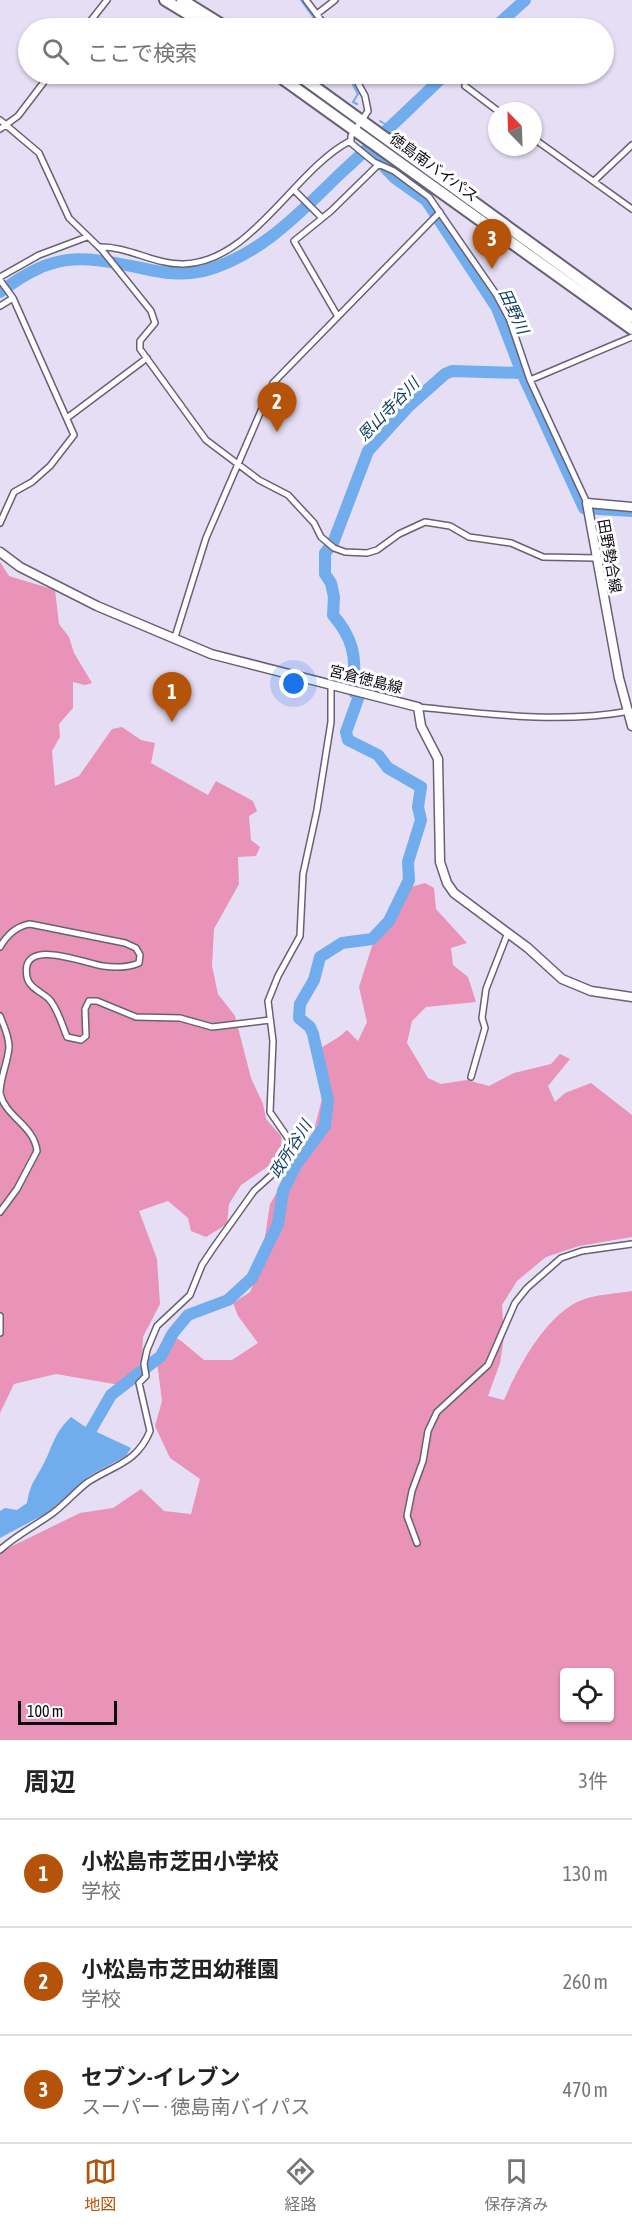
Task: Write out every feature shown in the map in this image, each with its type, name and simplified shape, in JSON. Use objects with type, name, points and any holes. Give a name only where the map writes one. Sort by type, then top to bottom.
[{"type":"highway","points":[[165,0],[195,18]]},
{"type":"highway","points":[[182,0],[211,18]]},
{"type":"highway","name":"徳島南バイパス","points":[[292,84],[363,128],[396,143],[632,317]]},
{"type":"highway","name":"徳島南バイパス","points":[[309,84],[363,128],[388,153],[632,329]]},
{"type":"main road","name":"田野勢合線","points":[[632,507],[587,503],[596,558],[632,726]]},
{"type":"main road","name":"宮倉徳島線","points":[[0,552],[20,567],[97,606],[211,654],[418,706],[421,726],[438,759],[441,862],[447,883],[454,892],[507,935],[528,948],[573,986],[632,997]]},
{"type":"street","points":[[93,18],[107,0]]},
{"type":"street","points":[[306,0],[320,18]]},
{"type":"street","points":[[317,14],[335,0]]},
{"type":"street","points":[[0,129],[18,116],[42,84]]},
{"type":"street","points":[[101,249],[108,247],[150,259],[184,264],[206,260],[242,241],[296,192],[318,165],[352,144],[363,128],[368,105],[358,84]]},
{"type":"street","points":[[465,86],[488,103]]},
{"type":"street","points":[[0,120],[39,153],[69,218],[101,249],[154,317],[152,330],[139,345],[201,435],[259,480],[288,495],[331,546],[345,552],[367,553],[377,550],[399,534],[425,522],[450,526],[469,537],[511,543],[543,557],[596,558]]},
{"type":"street","points":[[352,144],[376,164],[394,171],[429,197],[438,214],[503,306],[530,380],[587,503]]},
{"type":"street","points":[[542,144],[632,209]]},
{"type":"street","points":[[594,181],[632,145]]},
{"type":"street","points":[[337,315],[294,241],[376,164]]},
{"type":"street","points":[[296,192],[320,217]]},
{"type":"street","points":[[175,637],[206,538],[273,383],[438,214]]},
{"type":"street","points":[[0,523],[14,492],[32,482],[60,455],[74,435],[12,296],[1,280],[39,255],[87,237]]},
{"type":"street","points":[[0,306],[12,296]]},
{"type":"street","points":[[530,380],[632,337]]},
{"type":"street","points":[[67,418],[147,358]]},
{"type":"street","points":[[0,1550],[15,1536],[63,1506],[104,1471],[128,1461],[148,1436],[150,1431],[147,1410],[139,1383],[146,1376],[144,1364],[154,1333],[190,1295],[202,1265],[214,1247],[254,1191],[284,1164],[292,1150],[290,1141],[270,1112],[273,1041],[269,994],[300,936],[303,874],[317,810],[331,722],[331,684]]},
{"type":"street","points":[[418,706],[482,715],[575,717],[629,711]]},
{"type":"street","points":[[0,947],[7,936],[22,925],[30,924],[125,943],[136,948],[140,955],[139,963],[128,968],[105,967],[45,953],[33,958],[29,964],[27,977],[33,988],[53,1005],[71,1039],[81,1040],[86,1036],[85,1009],[89,1001],[97,1001],[136,1017],[180,1018],[212,1028],[270,1020]]},
{"type":"street","points":[[471,1077],[485,1028],[482,1018],[486,989],[507,935]]},
{"type":"street","points":[[0,1016],[9,1048],[0,1093],[6,1107],[31,1134],[37,1151],[28,1171],[0,1212]]},
{"type":"street","points":[[417,1543],[407,1516],[412,1491],[423,1461],[428,1431],[437,1412],[488,1365],[515,1303],[527,1287],[561,1258],[582,1251],[632,1244]]},
{"type":"street","points":[[0,1316],[0,1333]]},
{"type":"shaded area","points":[[0,562],[9,576],[55,590],[59,624],[69,637],[74,653],[92,683],[85,685],[73,682],[73,708],[59,724],[60,737],[52,751],[55,786],[79,776],[112,729],[122,727],[141,740],[155,743],[151,763],[208,795],[216,781],[253,801],[257,811],[249,816],[251,840],[260,847],[256,856],[238,857],[239,884],[214,929],[212,966],[218,994],[235,1016],[251,1078],[263,1104],[266,1119],[281,1136],[282,1150],[273,1163],[241,1185],[229,1204],[227,1224],[206,1237],[191,1231],[188,1218],[168,1201],[139,1211],[157,1259],[160,1304],[143,1337],[142,1359],[136,1371],[120,1385],[56,1374],[14,1384],[0,1413]]},
{"type":"shaded area","points":[[425,883],[434,888],[436,909],[467,943],[451,948],[453,965],[468,977],[476,1002],[426,1007],[412,1021],[407,1043],[428,1078],[441,1084],[467,1080],[489,1086],[514,1073],[551,1064],[560,1054],[570,1059],[548,1086],[555,1102],[565,1093],[591,1083],[632,1115],[632,1237],[579,1246],[546,1257],[517,1281],[502,1305],[504,1337],[500,1363],[488,1396],[504,1400],[517,1372],[535,1343],[557,1316],[569,1307],[594,1296],[632,1291],[632,1740],[0,1740],[0,1552],[80,1513],[113,1508],[141,1489],[164,1511],[191,1514],[200,1479],[170,1458],[155,1426],[162,1401],[156,1354],[166,1333],[180,1340],[204,1360],[232,1360],[258,1343],[238,1316],[233,1303],[250,1292],[260,1269],[270,1204],[286,1177],[303,1164],[312,1138],[324,1091],[313,1054],[347,1030],[358,1041],[367,1022],[359,987],[372,946],[391,922],[407,888]]},
{"type":"water","points":[[71,1417],[84,1426],[131,1448],[126,1456],[89,1476],[47,1513],[0,1538],[0,1511],[5,1508],[17,1510],[27,1503],[33,1484],[57,1435]]},
{"type":"waterway","points":[[301,0],[314,18]]},
{"type":"waterway","name":"田野川","points":[[505,18],[525,0]]},
{"type":"waterway","points":[[352,84],[358,94],[353,102],[357,104]]},
{"type":"waterway","points":[[0,292],[36,270],[67,260],[100,261],[180,274],[196,273],[225,264],[280,230],[435,84]]},
{"type":"waterway","points":[[380,121],[390,127]]},
{"type":"waterway","name":"田野川","points":[[367,149],[395,178],[426,200],[497,308],[522,373],[584,508],[632,511]]},
{"type":"waterway","name":"恩山寺谷川","points":[[353,684],[352,647],[345,631],[333,615],[334,597],[331,583],[325,574],[325,553],[333,543],[368,451],[409,406],[445,374],[452,371],[522,373]]},
{"type":"waterway","name":"政所谷川","points":[[88,1435],[111,1395],[161,1356],[173,1333],[188,1315],[228,1300],[252,1278],[278,1224],[283,1191],[296,1165],[325,1126],[328,1100],[313,1034],[310,1027],[299,1018],[300,1004],[314,980],[320,957],[342,943],[372,939],[389,921],[409,880],[408,862],[421,820],[418,807],[421,787],[388,768],[378,755],[348,740],[346,732],[359,696],[354,692]]},
{"type":"place","name":"セブン-イレブン","points":[[492,269]]},
{"type":"place","name":"小松島市芝田幼稚園","points":[[277,432]]},
{"type":"place","name":"小松島市芝田小学校","points":[[172,722]]}]
